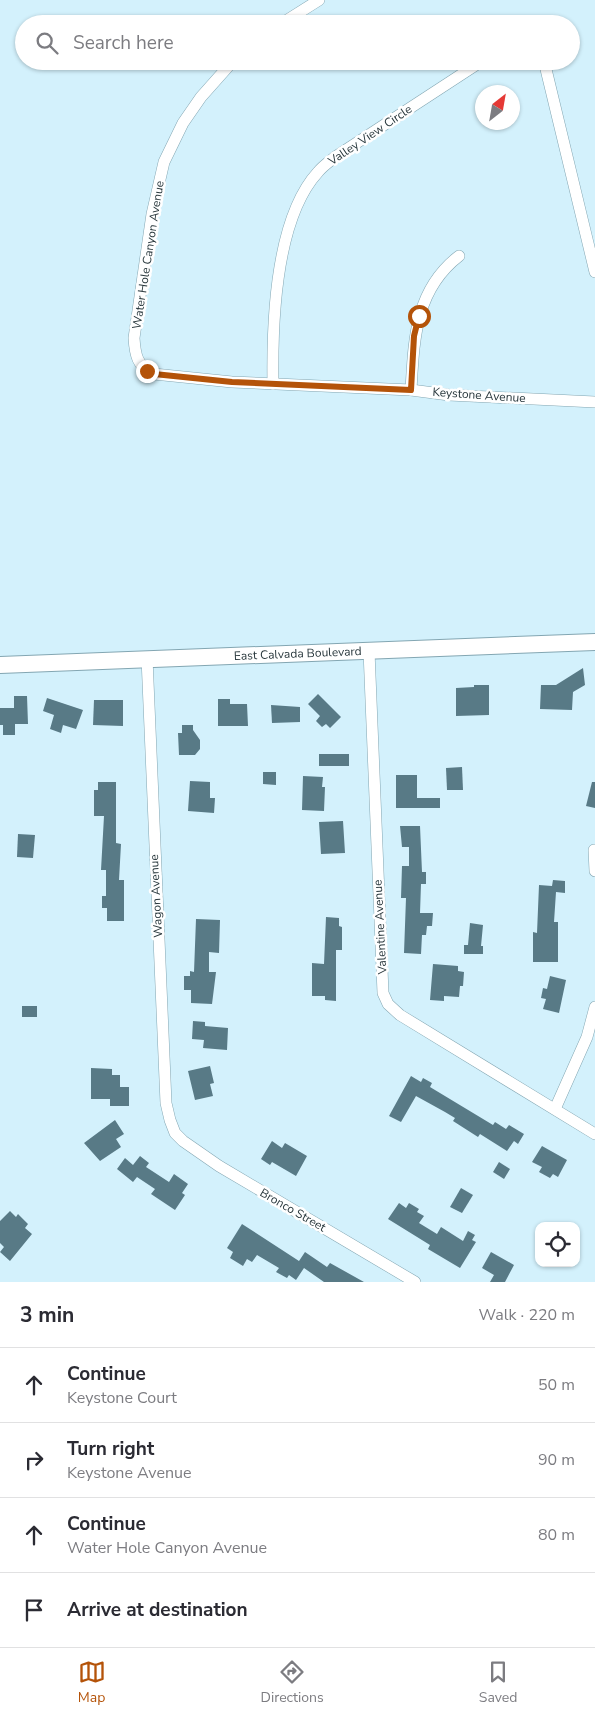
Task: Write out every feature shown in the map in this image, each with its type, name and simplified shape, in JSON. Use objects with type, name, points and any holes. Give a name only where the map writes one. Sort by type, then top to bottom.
[{"type":"main road","name":"East Calvada Boulevard","points":[[0,664],[595,642]]},
{"type":"street","points":[[295,15],[319,0]]},
{"type":"street","name":"Water Hole Canyon Avenue","points":[[225,70],[200,97],[187,116],[173,140],[164,162],[139,296],[134,338],[135,354],[139,364],[154,374],[273,384]]},
{"type":"street","name":"Valley View Circle","points":[[273,384],[272,343],[277,290],[284,248],[292,221],[309,184],[318,172],[335,157],[468,70]]},
{"type":"street","points":[[546,70],[595,272]]},
{"type":"street","points":[[411,390],[414,336],[419,316],[441,273],[459,256]]},
{"type":"street","name":"Keystone Avenue","points":[[273,384],[411,390],[449,395],[595,402]]},
{"type":"street","name":"Valentine Avenue","points":[[369,651],[383,993],[388,1004],[400,1015],[595,1134]]},
{"type":"street","name":"Wagon Avenue","points":[[147,658],[166,1103],[175,1133]]},
{"type":"street","points":[[594,850],[595,871]]},
{"type":"street","points":[[555,1109],[587,1037],[595,1007]]},
{"type":"street","name":"Bronco Street","points":[[175,1133],[183,1141],[219,1166],[415,1282]]},
{"type":"building","points":[[583,668],[585,685],[573,692],[572,710],[540,709],[541,685],[556,685]]},
{"type":"building","points":[[474,685],[489,685],[489,715],[456,716],[456,688],[474,687]]},
{"type":"building","points":[[318,694],[341,717],[330,728],[326,724],[322,727],[316,721],[320,716],[308,704]]},
{"type":"building","points":[[14,696],[27,696],[28,724],[15,724],[15,735],[3,735],[3,725],[0,725],[0,708],[14,708]]},
{"type":"building","points":[[47,698],[83,710],[76,729],[63,725],[61,733],[50,729],[54,715],[43,711]]},
{"type":"building","points":[[218,699],[230,699],[230,704],[247,704],[248,726],[218,726]]},
{"type":"building","points":[[94,700],[123,700],[123,726],[93,725]]},
{"type":"building","points":[[271,705],[300,707],[300,722],[272,723]]},
{"type":"building","points":[[182,725],[193,725],[193,730],[200,740],[200,749],[195,755],[179,755],[178,733],[182,733]]},
{"type":"building","points":[[319,754],[349,754],[349,766],[319,766]]},
{"type":"building","points":[[462,767],[463,790],[447,790],[446,768]]},
{"type":"building","points":[[263,772],[276,772],[276,785],[263,784]]},
{"type":"building","points":[[396,775],[417,775],[417,798],[440,798],[440,808],[396,808]]},
{"type":"building","points":[[303,776],[323,777],[322,787],[325,787],[324,811],[302,810]]},
{"type":"building","points":[[190,781],[210,782],[210,798],[215,798],[214,813],[188,811]]},
{"type":"building","points":[[98,782],[116,782],[116,843],[121,844],[119,880],[124,880],[124,921],[107,921],[107,908],[102,908],[102,896],[106,896],[106,870],[101,870],[104,816],[94,816],[94,790],[98,790]]},
{"type":"building","points":[[592,782],[595,782],[595,808],[586,806]]},
{"type":"building","points":[[343,821],[345,853],[321,854],[319,822]]},
{"type":"building","points":[[400,826],[420,826],[422,872],[426,872],[426,884],[421,884],[420,913],[433,913],[432,926],[427,926],[426,935],[422,935],[421,954],[404,953],[406,898],[401,898],[402,866],[409,866],[409,847],[402,847]]},
{"type":"building","points":[[18,834],[35,835],[33,858],[17,857]]},
{"type":"building","points":[[553,880],[565,881],[565,893],[556,892],[554,922],[558,922],[558,962],[533,962],[533,932],[537,933],[539,885],[552,886]]},
{"type":"building","points":[[326,917],[339,918],[339,926],[342,927],[342,950],[336,950],[336,1001],[325,1000],[325,996],[312,996],[312,963],[324,964]]},
{"type":"building","points":[[196,919],[220,920],[219,953],[209,952],[209,972],[216,972],[212,1004],[191,1003],[191,990],[184,990],[184,976],[190,976],[190,971],[194,972]]},
{"type":"building","points":[[470,923],[483,925],[481,946],[483,946],[483,954],[464,954],[464,945],[468,945]]},
{"type":"building","points":[[433,964],[458,966],[458,971],[464,972],[463,986],[460,986],[459,997],[444,996],[444,1001],[430,1000]]},
{"type":"building","points":[[550,976],[566,980],[559,1013],[543,1009],[546,999],[541,998],[543,988],[547,989]]},
{"type":"building","points":[[22,1006],[37,1006],[37,1017],[22,1017]]},
{"type":"building","points":[[193,1021],[205,1022],[205,1026],[228,1028],[227,1050],[203,1048],[204,1040],[192,1039]]},
{"type":"building","points":[[210,1066],[214,1083],[210,1084],[213,1096],[195,1100],[188,1071]]},
{"type":"building","points":[[91,1068],[112,1069],[112,1075],[120,1075],[120,1087],[129,1087],[129,1106],[110,1106],[110,1099],[91,1099]]},
{"type":"building","points":[[411,1076],[421,1082],[423,1078],[432,1083],[430,1087],[493,1125],[495,1122],[506,1129],[509,1125],[524,1134],[518,1144],[514,1141],[507,1151],[480,1134],[478,1137],[453,1121],[455,1118],[416,1096],[401,1122],[389,1116]]},
{"type":"building","points":[[115,1120],[124,1134],[116,1139],[121,1147],[100,1161],[84,1143]]},
{"type":"building","points":[[272,1141],[282,1148],[285,1143],[307,1156],[296,1176],[272,1162],[270,1165],[261,1159]]},
{"type":"building","points":[[542,1146],[567,1160],[558,1177],[553,1174],[550,1178],[539,1172],[542,1167],[532,1162]]},
{"type":"building","points":[[140,1156],[149,1163],[146,1167],[169,1182],[174,1174],[188,1184],[182,1193],[185,1195],[175,1210],[151,1194],[155,1189],[137,1177],[133,1182],[117,1169],[125,1158],[133,1165]]},
{"type":"building","points":[[499,1162],[510,1169],[504,1179],[493,1172]]},
{"type":"building","points":[[461,1188],[473,1195],[462,1213],[450,1207]]},
{"type":"building","points":[[399,1203],[406,1208],[409,1203],[419,1209],[417,1212],[424,1216],[419,1223],[437,1234],[441,1227],[463,1241],[468,1231],[475,1235],[472,1240],[476,1242],[460,1268],[428,1249],[430,1245],[388,1219]]},
{"type":"building","points":[[10,1211],[16,1217],[18,1214],[28,1224],[25,1228],[32,1234],[10,1261],[0,1252],[4,1247],[0,1243],[0,1221]]},
{"type":"building","points":[[242,1224],[299,1261],[305,1252],[327,1267],[330,1263],[364,1282],[324,1282],[304,1268],[296,1280],[289,1275],[287,1278],[276,1272],[279,1268],[257,1255],[252,1262],[247,1259],[243,1266],[230,1258],[233,1252],[227,1248]]},
{"type":"building","points":[[491,1252],[514,1265],[505,1282],[490,1282],[494,1275],[482,1268]]},
{"type":"route","points":[[147,371],[154,374],[232,382],[411,390],[414,336],[419,316]]}]
